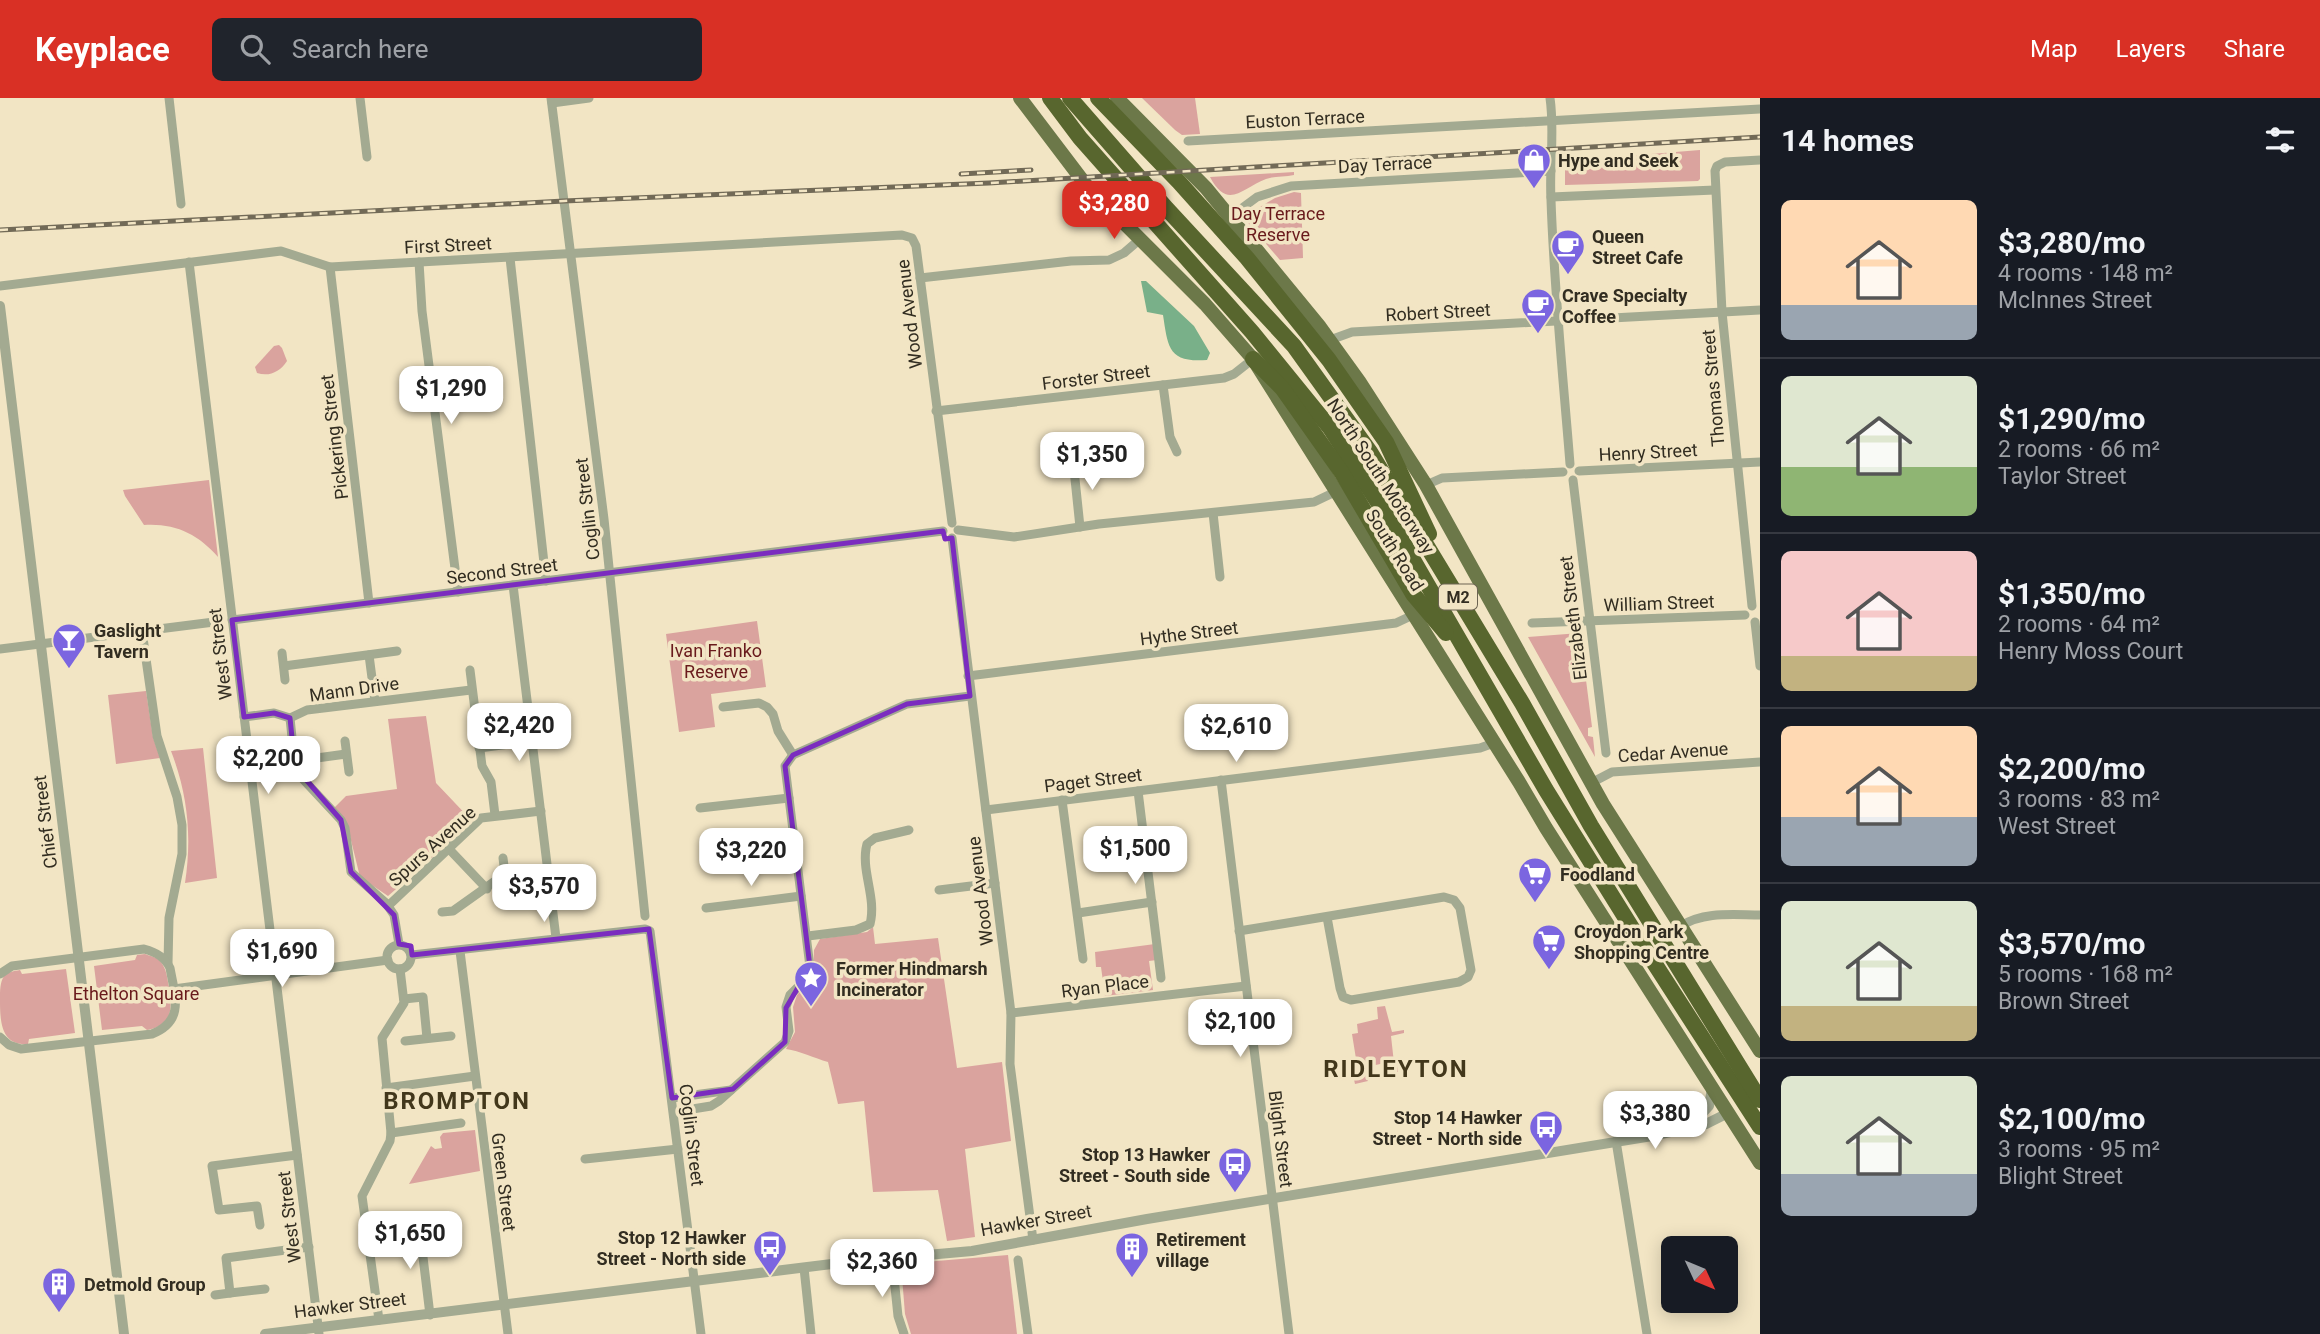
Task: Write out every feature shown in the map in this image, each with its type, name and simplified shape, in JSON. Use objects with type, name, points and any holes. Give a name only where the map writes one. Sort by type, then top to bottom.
[{"type":"highway","name":"North South Motorway","points":[[1050,98],[1080,138],[1252,332],[1330,428],[1397,532],[1472,665],[1625,918],[1760,1128]]},
{"type":"highway","name":"North South Motorway","points":[[1070,98],[1167,209],[1294,346],[1370,452],[1522,703],[1597,837],[1760,1100]]},
{"type":"highway","points":[[1098,98],[1247,258],[1355,395],[1386,442],[1450,583]]},
{"type":"highway","points":[[1253,359],[1282,388],[1342,472],[1413,594],[1472,665]]},
{"type":"main road","points":[[1117,98],[1197,178],[1330,340],[1426,485],[1591,783],[1760,1051]]},
{"type":"main road","name":"South Road","points":[[1020,101],[1086,185],[1205,304],[1253,359],[1546,828],[1760,1163]]},
{"type":"main road","name":"Hawker Street","points":[[1728,1113],[1760,1093]]},
{"type":"street","points":[[169,98],[181,204]]},
{"type":"street","points":[[360,98],[367,157]]},
{"type":"street","points":[[551,101],[589,98]]},
{"type":"street","points":[[1426,485],[1441,478],[1567,468],[1577,467],[1577,478],[1567,479],[1567,468],[1550,197],[1550,98]]},
{"type":"street","name":"Coglin Street","points":[[551,101],[610,573],[645,916]]},
{"type":"street","name":"Euston Terrace","points":[[1188,141],[1760,109]]},
{"type":"street","name":"Thomas Street","points":[[1756,607],[1736,463],[1722,312],[1716,190],[1717,166],[1725,162],[1760,160]]},
{"type":"street","name":"Day Terrace","points":[[1230,217],[1257,197],[1291,186],[1551,171]]},
{"type":"street","points":[[1550,197],[1716,190]]},
{"type":"street","name":"First Street","points":[[0,286],[281,251],[330,267],[902,236]]},
{"type":"street","name":"Wood Avenue","points":[[902,236],[912,237],[916,246],[954,530],[970,696],[1011,1013],[1010,1064],[1033,1240]]},
{"type":"street","points":[[920,278],[1071,261],[1109,260],[1124,253],[1139,240]]},
{"type":"street","points":[[510,258],[546,581]]},
{"type":"street","name":"West Street","points":[[189,261],[319,1331]]},
{"type":"street","points":[[419,262],[423,324],[458,592]]},
{"type":"street","name":"Pickering Street","points":[[330,267],[369,603]]},
{"type":"street","name":"Chief Street","points":[[0,306],[124,1334]]},
{"type":"street","name":"Robert Street","points":[[1330,340],[1352,332],[1760,310]]},
{"type":"street","name":"Forster Street","points":[[936,411],[1224,378],[1234,374],[1253,359]]},
{"type":"street","points":[[1163,385],[1170,437],[1177,452]]},
{"type":"street","points":[[1073,460],[1080,527]]},
{"type":"street","name":"Henry Street","points":[[1579,471],[1760,462]]},
{"type":"street","name":"Elizabeth Street","points":[[1573,480],[1606,753]]},
{"type":"street","points":[[954,530],[1014,537],[1080,527],[1314,502],[1335,492]]},
{"type":"street","points":[[1213,513],[1220,578]]},
{"type":"street","name":"Second Street","points":[[232,620],[943,531],[946,524],[954,530]]},
{"type":"street","points":[[412,955],[556,938],[513,585]]},
{"type":"street","points":[[1756,607],[1748,608],[1745,615],[1750,621],[1758,620],[1760,666]]},
{"type":"street","name":"Hythe Street","points":[[968,676],[1396,623],[1413,615]]},
{"type":"street","name":"William Street","points":[[1532,623],[1745,615]]},
{"type":"street","points":[[0,649],[214,622]]},
{"type":"street","points":[[0,1037],[9,1045],[21,1049],[152,1034],[162,1030],[172,1020],[176,1009],[168,963],[169,918],[182,854],[182,825],[177,797],[157,736],[142,631]]},
{"type":"street","points":[[284,666],[397,651]]},
{"type":"street","points":[[282,653],[285,680]]},
{"type":"street","points":[[369,655],[375,702]]},
{"type":"street","points":[[470,670],[482,766],[491,782],[495,815]]},
{"type":"street","name":"Mann Drive","points":[[244,717],[274,713],[289,718],[307,710],[471,690]]},
{"type":"street","points":[[674,1112],[711,1106],[785,1042],[789,1031],[786,1007],[790,995],[808,977],[808,936],[785,766],[793,755],[906,704],[970,696]]},
{"type":"street","points":[[723,707],[759,703],[767,707],[793,755]]},
{"type":"street","points":[[289,718],[295,761],[301,777],[341,820],[345,828],[351,872],[388,906],[394,915],[399,944]]},
{"type":"street","points":[[345,741],[349,772]]},
{"type":"street","points":[[479,748],[532,741]]},
{"type":"street","name":"Paget Street","points":[[986,810],[1480,748],[1494,743]]},
{"type":"street","points":[[295,761],[346,754]]},
{"type":"street","name":"Cedar Avenue","points":[[1591,783],[1612,772],[1760,762]]},
{"type":"street","name":"Blight Street","points":[[1221,780],[1289,1334]]},
{"type":"street","points":[[1138,791],[1161,978]]},
{"type":"street","points":[[700,808],[789,798]]},
{"type":"street","points":[[1062,800],[1083,959]]},
{"type":"street","name":"Spurs Avenue","points":[[388,906],[481,818],[541,811]]},
{"type":"street","points":[[808,936],[856,930],[870,924],[873,913],[864,854],[867,844],[875,838],[909,830]]},
{"type":"street","points":[[449,849],[487,889]]},
{"type":"street","points":[[442,912],[453,911],[505,874],[503,858]]},
{"type":"street","points":[[939,890],[995,883]]},
{"type":"street","points":[[706,908],[801,896]]},
{"type":"street","points":[[1239,931],[1444,897],[1454,900],[1460,908],[1471,970],[1468,977],[1459,982],[1350,1000],[1343,997],[1328,917]]},
{"type":"street","points":[[1078,913],[1152,902]]},
{"type":"street","points":[[1681,926],[1695,919],[1716,915],[1760,915]]},
{"type":"street","name":"Coglin Street","points":[[556,938],[645,929],[649,932],[701,1334]]},
{"type":"street","points":[[152,951],[169,942]]},
{"type":"street","points":[[387,960],[390,949],[399,944],[407,947],[412,955]]},
{"type":"street","points":[[0,974],[12,965],[144,949],[152,951],[168,963]]},
{"type":"street","name":"Green Street","points":[[460,951],[508,1334]]},
{"type":"street","points":[[387,960],[393,967],[400,969],[408,965],[412,955]]},
{"type":"street","points":[[174,989],[387,960]]},
{"type":"street","points":[[379,1320],[362,1196],[390,1141],[382,1038],[401,1009],[404,999],[400,969]]},
{"type":"street","name":"Ryan Place","points":[[1011,1013],[1246,986]]},
{"type":"street","points":[[404,999],[422,997],[427,1038]]},
{"type":"street","points":[[404,1041],[451,1036]]},
{"type":"street","points":[[386,1088],[475,1076]]},
{"type":"street","points":[[1688,1129],[1709,1106],[1712,1088]]},
{"type":"street","points":[[672,1098],[733,1089]]},
{"type":"street","name":"Hawker Street","points":[[265,1334],[319,1331],[379,1320],[694,1281],[972,1251],[1688,1129],[1715,1121],[1728,1113]]},
{"type":"street","points":[[391,1133],[461,1123]]},
{"type":"street","points":[[1616,1141],[1647,1334]]},
{"type":"street","points":[[585,1159],[678,1149]]},
{"type":"street","points":[[260,1225],[257,1206],[219,1210],[212,1166],[297,1155]]},
{"type":"street","points":[[419,1224],[429,1315]]},
{"type":"street","points":[[230,1293],[226,1258],[309,1247]]},
{"type":"street","points":[[892,1258],[898,1316],[904,1334]]},
{"type":"street","points":[[1017,1260],[1028,1334]]},
{"type":"street","points":[[804,1268],[811,1334]]},
{"type":"street","points":[[215,1295],[265,1289]]},
{"type":"highlighted area","points":[[943,531],[945,539],[952,538],[970,696],[907,704],[793,755],[785,766],[810,967],[786,1008],[785,1042],[733,1089],[672,1098],[649,929],[412,955],[411,946],[399,944],[394,915],[351,872],[341,820],[295,767],[290,718],[274,713],[244,717],[232,620]]},
{"type":"green space","points":[[1142,98],[1195,98],[1200,134],[1182,135]]},
{"type":"green space","points":[[1700,150],[1698,181],[1565,185],[1565,161]]},
{"type":"green space","points":[[1294,172],[1294,175],[1272,177],[1229,195],[1223,193],[1210,177]]},
{"type":"green space","name":"Day Terrace Reserve","points":[[1294,192],[1301,193],[1303,258],[1280,260],[1243,217],[1275,198]]},
{"type":"green space","points":[[279,345],[287,361],[284,365],[270,374],[257,373],[255,367],[274,346]]},
{"type":"green space","points":[[209,480],[218,557],[194,536],[176,528],[144,525],[123,490]]},
{"type":"green space","name":"Ivan Franko Reserve","points":[[757,621],[766,687],[711,694],[715,727],[679,732],[666,634]]},
{"type":"green space","points":[[1580,633],[1592,727],[1588,728],[1588,736],[1593,737],[1595,757],[1528,637]]},
{"type":"green space","points":[[146,691],[153,737],[160,758],[116,764],[108,695]]},
{"type":"green space","points":[[426,716],[436,783],[473,822],[388,896],[360,877],[347,824],[334,808],[346,796],[397,789],[388,719]]},
{"type":"green space","points":[[203,748],[217,878],[185,883],[187,816],[171,751]]},
{"type":"green space","points":[[873,927],[875,944],[938,938],[957,1068],[1002,1062],[1011,1141],[965,1149],[975,1237],[947,1241],[938,1190],[873,1192],[864,1101],[838,1104],[828,1062],[786,1049],[795,1032],[793,1007],[797,995],[813,978],[814,950],[820,939],[867,932]]},
{"type":"green space","points":[[1155,944],[1157,960],[1149,961],[1153,990],[1105,996],[1101,967],[1096,967],[1095,952]]},
{"type":"green space","name":"Ethelton Square","points":[[145,954],[158,960],[165,970],[169,987],[169,1015],[156,1028],[147,1030],[142,1026],[102,1030],[94,966],[135,960],[137,955]]},
{"type":"green space","name":"Ethelton Square","points":[[66,969],[75,1033],[29,1039],[28,1044],[12,1041],[4,1030],[0,1015],[0,990],[4,976],[20,970],[22,974]]},
{"type":"green space","points":[[1385,1006],[1392,1032],[1404,1030],[1404,1033],[1391,1036],[1394,1063],[1397,1063],[1398,1072],[1387,1075],[1385,1063],[1366,1067],[1368,1081],[1355,1084],[1353,1075],[1356,1075],[1357,1065],[1352,1034],[1358,1033],[1357,1024],[1378,1019],[1377,1007]]},
{"type":"green space","points":[[475,1130],[480,1171],[409,1184],[431,1146],[435,1149],[442,1148],[440,1137],[443,1133]]},
{"type":"green space","points":[[1008,1255],[1017,1334],[911,1334],[905,1314],[901,1264]]},
{"type":"shaded area","points":[[1141,281],[1146,281],[1194,326],[1210,353],[1207,360],[1184,359],[1172,351],[1166,336],[1163,315],[1147,312]]},
{"type":"railway","points":[[0,230],[564,201],[989,183],[1760,137]]},
{"type":"railway","points":[[961,174],[1031,170]]},
{"type":"place","name":"Hype and Seek","points":[[1534,190]]},
{"type":"place","name":"Queen Street Cafe","points":[[1568,276]]},
{"type":"place","name":"Crave Specialty Coffee","points":[[1538,335]]},
{"type":"place","name":"Gaslight Tavern","points":[[69,670]]},
{"type":"place","name":"Foodland","points":[[1535,904]]},
{"type":"place","name":"Croydon Park Shopping Centre","points":[[1549,971]]},
{"type":"place","name":"Former Hindmarsh Incinerator","points":[[811,1008]]},
{"type":"place","name":"Stop 14 Hawker Street - North side","points":[[1546,1157]]},
{"type":"place","name":"Stop 13 Hawker Street - South side","points":[[1235,1194]]},
{"type":"place","name":"Stop 12 Hawker Street - North side","points":[[770,1277]]},
{"type":"place","name":"Retirement village","points":[[1132,1279]]},
{"type":"place","name":"Detmold Group","points":[[59,1314]]},
{"type":"district","name":"RIDLEYTON","points":[[1396,1069]]},
{"type":"district","name":"BROMPTON","points":[[457,1101]]}]
